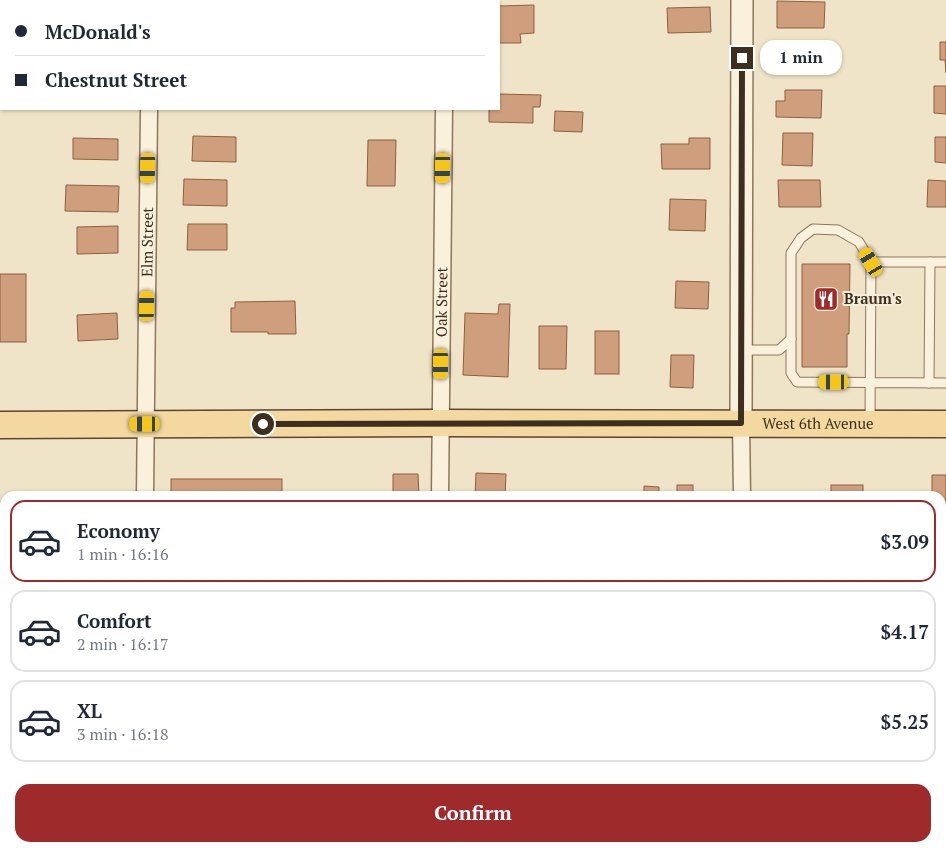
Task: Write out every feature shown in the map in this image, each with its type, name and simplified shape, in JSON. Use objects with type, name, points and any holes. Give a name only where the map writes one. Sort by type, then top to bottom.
[{"type":"main road","name":"West 6th Avenue","points":[[0,425],[441,423],[946,424]]},
{"type":"street","points":[[742,0],[740,350],[742,491]]},
{"type":"street","name":"Elm Street","points":[[145,491],[149,110]]},
{"type":"street","name":"Oak Street","points":[[440,491],[444,110]]},
{"type":"lane","points":[[870,423],[870,383],[871,262],[859,242],[838,230],[813,229],[801,238],[791,253],[791,373],[797,382],[870,383],[946,383]]},
{"type":"lane","points":[[871,262],[946,262]]},
{"type":"lane","points":[[929,383],[930,262]]},
{"type":"lane","points":[[740,350],[779,350],[791,339]]},
{"type":"building","points":[[777,1],[825,2],[824,28],[777,28]]},
{"type":"building","points":[[534,5],[534,33],[520,34],[521,43],[500,43],[500,6]]},
{"type":"building","points":[[710,7],[711,32],[668,33],[667,8]]},
{"type":"building","points":[[778,41],[812,42],[811,71],[777,71]]},
{"type":"building","points":[[940,42],[946,42],[946,73],[945,60],[940,60]]},
{"type":"building","points":[[934,86],[946,86],[946,114],[934,113]]},
{"type":"building","points":[[785,90],[822,90],[821,118],[776,117],[776,101],[785,101]]},
{"type":"building","points":[[500,94],[541,95],[540,107],[533,107],[533,123],[489,122],[489,110],[500,110]]},
{"type":"building","points":[[555,111],[583,112],[582,132],[554,131]]},
{"type":"building","points":[[783,133],[813,133],[812,166],[782,165]]},
{"type":"building","points":[[193,136],[236,137],[236,162],[192,161]]},
{"type":"building","points":[[935,137],[946,137],[946,163],[935,162]]},
{"type":"building","points":[[73,138],[118,139],[118,160],[73,159]]},
{"type":"building","points":[[689,138],[710,138],[710,169],[662,169],[661,144],[689,144]]},
{"type":"building","points":[[368,140],[396,140],[395,186],[367,186]]},
{"type":"building","points":[[184,179],[227,180],[227,206],[183,205]]},
{"type":"building","points":[[778,180],[820,180],[821,207],[779,207]]},
{"type":"building","points":[[928,180],[946,181],[946,207],[927,207]]},
{"type":"building","points":[[66,185],[119,186],[118,212],[65,211]]},
{"type":"building","points":[[670,199],[706,200],[705,231],[669,230]]},
{"type":"building","points":[[188,224],[227,224],[227,250],[187,250]]},
{"type":"building","points":[[118,226],[118,253],[77,254],[77,227]]},
{"type":"building","name":"Braum's","points":[[802,264],[850,264],[847,367],[802,367]]},
{"type":"building","points":[[0,274],[26,274],[26,342],[0,342]]},
{"type":"building","points":[[676,281],[709,282],[708,309],[675,308]]},
{"type":"building","points":[[295,301],[296,334],[231,332],[231,308],[235,308],[235,302]]},
{"type":"building","points":[[499,304],[510,304],[508,377],[463,375],[465,313],[498,314]]},
{"type":"building","points":[[117,313],[118,339],[78,341],[77,315]]},
{"type":"building","points":[[539,326],[567,326],[566,369],[539,369]]},
{"type":"building","points":[[595,331],[619,331],[619,374],[595,374]]},
{"type":"building","points":[[671,355],[694,355],[693,388],[670,387]]},
{"type":"building","points":[[476,473],[506,474],[505,491],[475,491]]},
{"type":"building","points":[[393,474],[418,474],[419,491],[393,491]]},
{"type":"building","points":[[932,475],[946,475],[946,491],[932,491]]},
{"type":"building","points":[[171,479],[282,479],[282,491],[171,491]]},
{"type":"building","points":[[677,485],[693,485],[693,491],[677,491]]},
{"type":"building","points":[[831,485],[863,485],[863,491],[831,491]]},
{"type":"building","points":[[644,486],[659,487],[659,491],[644,491]]},
{"type":"place","name":"Braum's","points":[[826,299]]},
{"type":"route","points":[[263,424],[741,423],[742,58]]}]
